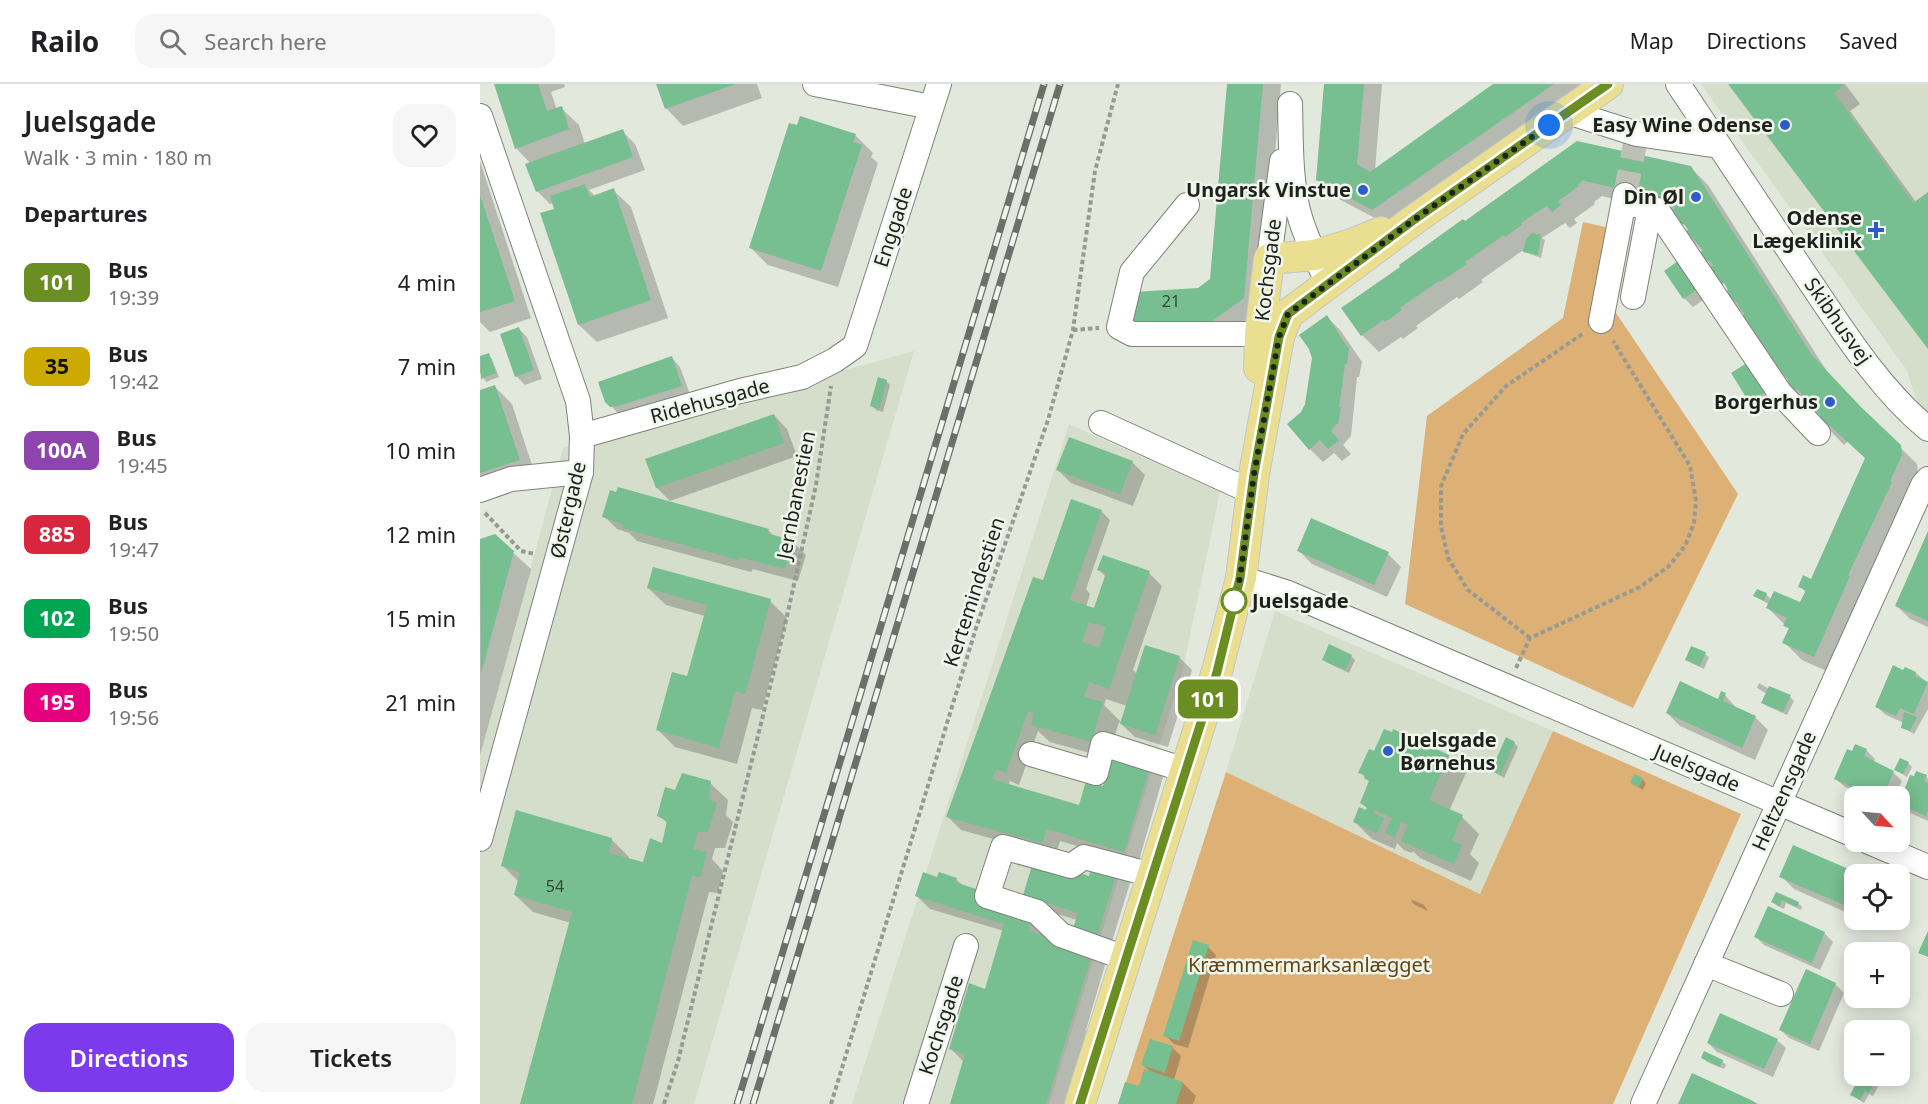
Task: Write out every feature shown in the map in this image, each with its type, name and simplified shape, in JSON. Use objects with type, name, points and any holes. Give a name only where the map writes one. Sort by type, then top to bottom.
[{"type":"main road","points":[[1273,322],[1608,84]]},
{"type":"main road","points":[[1269,259],[1315,255],[1352,244],[1415,219]]},
{"type":"main road","name":"Kochsgade","points":[[1080,1104],[1217,672],[1240,578],[1273,322],[1269,259]]},
{"type":"street","points":[[815,84],[931,107]]},
{"type":"street","name":"Enggade","points":[[835,360],[855,346],[939,84]]},
{"type":"street","name":"Skibhusvej","points":[[1678,84],[1868,365],[1910,414],[1928,429]]},
{"type":"street","name":"Kochsgade","points":[[1290,94],[1293,180],[1297,207],[1328,284]]},
{"type":"street","name":"Kochsgade","points":[[1269,259],[1290,94]]},
{"type":"street","points":[[1568,112],[1636,139],[1719,146]]},
{"type":"street","name":"Østergade","points":[[480,116],[578,401],[582,436],[581,472],[480,839]]},
{"type":"street","points":[[1601,321],[1625,199],[1658,210],[1780,393],[1818,433]]},
{"type":"street","points":[[1187,205],[1132,273],[1119,327],[1132,334],[1273,322]]},
{"type":"street","points":[[1633,297],[1650,208]]},
{"type":"street","name":"Ridehusgade","points":[[582,436],[740,391],[802,377],[835,360]]},
{"type":"street","points":[[1101,423],[1253,483]]},
{"type":"street","points":[[480,490],[511,480],[581,472]]},
{"type":"street","name":"Heltzensgade","points":[[1643,1104],[1862,616],[1928,478]]},
{"type":"street","name":"Juelsgade","points":[[1240,578],[1288,593],[1844,831]]},
{"type":"street","points":[[1031,754],[1096,773],[1103,744],[1185,770]]},
{"type":"street","points":[[1125,958],[1061,935],[1037,912],[987,896],[1003,847],[1071,866],[1084,857],[1152,875]]},
{"type":"street","points":[[1893,852],[1928,867]]},
{"type":"street","name":"Kochsgade","points":[[916,1104],[966,946]]},
{"type":"street","points":[[1706,964],[1781,994]]},
{"type":"path","name":"Kertemindestien","points":[[831,1104],[976,628],[1048,420],[1073,330],[1095,171],[1118,84]]},
{"type":"path","points":[[1507,688],[1530,638],[1640,587],[1668,567],[1685,546],[1694,523],[1696,501],[1690,466],[1601,321],[1506,386],[1463,434],[1441,486],[1441,526],[1448,558],[1468,590],[1530,638]]},
{"type":"path","name":"Jernbanestien","points":[[664,1104],[678,1061],[783,634],[816,485],[835,360]]},
{"type":"path","points":[[480,508],[521,551],[557,559]]},
{"type":"shaded area","points":[[1701,84],[1928,84],[1928,432],[1906,369]]},
{"type":"shaded area","points":[[914,351],[694,1104],[480,1104],[480,757],[563,448]]},
{"type":"shaded area","points":[[1069,424],[1220,492],[1183,669],[1049,1104],[852,1104]]},
{"type":"shaded area","name":"Juelsgade Børnehus","points":[[1275,611],[1553,731],[1481,894],[1226,772]]},
{"type":"green space","points":[[1583,222],[1610,228],[1610,304],[1738,494],[1633,708],[1405,604],[1427,416],[1563,318]]},
{"type":"green space","name":"Kræmmermarksanlægget","points":[[1553,731],[1741,814],[1613,1104],[1119,1104],[1226,772],[1480,894]]},
{"type":"building","points":[[494,84],[538,84],[547,111],[562,106],[569,129],[515,149]]},
{"type":"building","points":[[656,84],[736,84],[665,109]]},
{"type":"building","points":[[1227,84],[1263,84],[1244,298],[1211,322],[1134,327],[1133,292],[1198,288],[1210,279]]},
{"type":"building","points":[[1324,84],[1364,84],[1357,164],[1370,172],[1493,84],[1554,84],[1372,210],[1316,180]]},
{"type":"building","points":[[1728,84],[1842,84],[1843,86],[1834,93],[1913,203],[1928,192],[1928,349]]},
{"type":"building","points":[[800,116],[856,134],[853,142],[862,145],[821,271],[749,248],[789,123],[797,125]]},
{"type":"building","points":[[623,129],[633,157],[536,192],[525,164]]},
{"type":"building","name":"Borgerhus","points":[[1577,141],[1691,166],[1811,354],[1901,445],[1902,455],[1890,481],[1892,482],[1848,575],[1850,576],[1814,657],[1782,643],[1789,628],[1783,626],[1787,618],[1766,608],[1774,591],[1800,602],[1806,590],[1798,587],[1803,575],[1811,579],[1865,458],[1829,425],[1826,428],[1817,420],[1820,415],[1800,397],[1802,394],[1797,389],[1793,392],[1784,383],[1788,380],[1776,364],[1772,367],[1740,317],[1744,314],[1735,300],[1730,303],[1724,293],[1728,290],[1710,267],[1713,265],[1709,260],[1705,263],[1699,253],[1703,250],[1692,237],[1689,239],[1684,232],[1688,230],[1672,209],[1675,208],[1670,201],[1669,206],[1651,202],[1652,196],[1584,181],[1585,179],[1558,201],[1561,205],[1552,212],[1547,206],[1540,210],[1505,237],[1504,235],[1465,262],[1467,264],[1400,308],[1402,310],[1385,322],[1383,320],[1361,336],[1341,308],[1463,219],[1465,221]]},
{"type":"building","points":[[585,184],[590,197],[614,188],[651,300],[578,325],[540,213],[554,209],[550,196]]},
{"type":"building","points":[[480,195],[515,301],[480,312]]},
{"type":"building","points":[[1532,233],[1541,235],[1538,255],[1523,252],[1526,239]]},
{"type":"building","points":[[1682,258],[1701,287],[1683,299],[1664,271]]},
{"type":"building","points":[[1327,315],[1349,347],[1338,424],[1331,431],[1339,440],[1328,449],[1320,440],[1309,450],[1287,424],[1301,412],[1305,404],[1312,358],[1309,349],[1299,335]]},
{"type":"building","points":[[519,327],[534,370],[515,377],[500,334]]},
{"type":"building","points":[[489,353],[496,373],[481,379],[480,356]]},
{"type":"building","points":[[672,356],[682,386],[618,406],[610,407],[605,402],[598,382]]},
{"type":"building","points":[[1750,361],[1769,390],[1749,402],[1731,373]]},
{"type":"building","points":[[878,377],[887,380],[879,409],[870,406]]},
{"type":"building","points":[[495,385],[520,460],[480,473],[480,390]]},
{"type":"building","points":[[774,414],[784,443],[656,488],[645,459]]},
{"type":"building","points":[[1069,437],[1133,461],[1120,494],[1056,470]]},
{"type":"building","points":[[618,487],[769,529],[767,533],[794,541],[785,569],[739,557],[738,560],[622,528],[623,524],[602,517],[610,490],[616,492]]},
{"type":"building","points":[[1071,499],[1102,510],[1070,600],[1094,608],[1106,573],[1097,570],[1103,555],[1150,571],[1109,689],[1089,682],[1084,697],[1103,702],[1091,742],[1031,725],[1034,713],[1028,711],[1006,773],[997,769],[992,779],[1079,805],[1086,781],[1103,786],[1114,751],[1151,763],[1124,852],[1069,836],[1072,824],[1069,835],[1047,829],[1042,843],[946,817],[1033,577],[1043,580]],"holes":[[[1089,622],[1106,627],[1099,648],[1082,642]]]},
{"type":"building","points":[[1311,518],[1389,552],[1374,585],[1297,551]]},
{"type":"building","points":[[1928,531],[1928,621],[1895,606]]},
{"type":"building","points":[[495,534],[514,551],[481,674],[480,539]]},
{"type":"building","points":[[653,567],[771,599],[745,694],[735,691],[719,748],[656,730],[672,672],[687,676],[707,605],[647,588]]},
{"type":"building","points":[[1757,589],[1767,593],[1764,601],[1753,596]]},
{"type":"building","points":[[1329,644],[1352,655],[1345,670],[1322,660]]},
{"type":"building","points":[[1145,645],[1180,656],[1155,735],[1120,724]]},
{"type":"building","points":[[1691,646],[1706,652],[1700,666],[1685,660]]},
{"type":"building","points":[[1893,665],[1903,670],[1905,667],[1916,672],[1915,676],[1928,682],[1914,714],[1900,708],[1896,716],[1875,707]]},
{"type":"building","points":[[1680,681],[1718,699],[1721,691],[1726,693],[1723,701],[1756,716],[1742,748],[1666,713]]},
{"type":"building","points":[[1769,686],[1791,695],[1783,712],[1761,703]]},
{"type":"building","points":[[1904,712],[1917,717],[1910,731],[1901,728]]},
{"type":"building","points":[[1384,729],[1392,732],[1393,729],[1449,755],[1429,800],[1463,815],[1452,840],[1462,845],[1454,864],[1401,841],[1408,825],[1401,822],[1395,837],[1385,833],[1392,818],[1375,810],[1373,813],[1384,818],[1377,833],[1353,822],[1359,807],[1366,810],[1367,807],[1360,803],[1369,781],[1364,778],[1365,775],[1358,773],[1369,749],[1374,751]]},
{"type":"building","points":[[1506,737],[1515,742],[1500,775],[1491,771]]},
{"type":"building","points":[[1855,744],[1867,749],[1864,756],[1894,771],[1887,786],[1850,786],[1834,779],[1847,749],[1852,751]]},
{"type":"building","points":[[1900,758],[1909,762],[1903,774],[1894,770]]},
{"type":"building","points":[[1916,771],[1927,775],[1924,781],[1928,783],[1926,816],[1910,809],[1910,786],[1906,786],[1910,775],[1914,776]]},
{"type":"building","points":[[682,773],[711,781],[709,800],[717,803],[708,832],[698,832],[693,849],[707,852],[701,877],[692,876],[632,1104],[520,1104],[572,912],[514,895],[520,872],[501,866],[516,810],[612,838],[609,853],[643,862],[650,838],[662,843],[667,821],[657,816],[665,787],[675,790]]},
{"type":"building","points":[[1634,774],[1643,778],[1639,787],[1630,783]]},
{"type":"building","points":[[1793,845],[1844,867],[1844,905],[1779,877]]},
{"type":"building","points":[[1034,859],[1089,876],[1094,861],[1118,869],[1097,936],[1073,928],[1078,913],[1023,895]]},
{"type":"building","points":[[923,872],[937,877],[939,872],[957,878],[955,882],[979,890],[1033,916],[1029,931],[1093,951],[1046,1104],[950,1104],[965,1054],[949,1049],[969,983],[985,989],[1004,924],[915,896]]},
{"type":"building","points":[[1776,892],[1799,902],[1797,907],[1782,900],[1780,906],[1771,902]]},
{"type":"building","points":[[1768,906],[1825,932],[1812,963],[1754,937]]},
{"type":"building","points":[[1928,931],[1928,957],[1918,953]]},
{"type":"building","points":[[1193,940],[1209,945],[1179,1041],[1163,1036]]},
{"type":"building","points":[[1806,969],[1836,983],[1810,1044],[1779,1030]]},
{"type":"building","points":[[1720,1013],[1778,1039],[1764,1069],[1707,1043]]},
{"type":"building","points":[[1150,1039],[1173,1046],[1165,1073],[1141,1065]]},
{"type":"building","points":[[1704,1051],[1723,1060],[1720,1067],[1701,1058]]},
{"type":"building","points":[[1144,1069],[1183,1082],[1176,1104],[1118,1104],[1125,1082],[1139,1086]]},
{"type":"building","points":[[1692,1073],[1751,1100],[1758,1104],[1678,1104]]},
{"type":"building","points":[[1855,1086],[1872,1086],[1869,1093],[1865,1091],[1860,1100],[1850,1095]]},
{"type":"tunnel","points":[[1625,195],[1635,144]]},
{"type":"railway","points":[[737,1104],[1044,84]]},
{"type":"railway","points":[[753,1104],[1060,84]]},
{"type":"bus line","name":"101","points":[[1080,1104],[1217,672],[1240,578],[1254,474],[1279,337],[1288,314],[1415,219],[1608,84]]},
{"type":"place","name":"Easy Wine Odense","points":[[1785,125]]},
{"type":"place","name":"Ungarsk Vinstue","points":[[1363,190]]},
{"type":"place","name":"Din Øl","points":[[1696,197]]},
{"type":"place","name":"Odense Lægeklinik","points":[[1876,230]]},
{"type":"place","name":"Borgerhus","points":[[1830,402]]},
{"type":"place","name":"Juelsgade","points":[[1234,601]]},
{"type":"place","name":"Juelsgade Børnehus","points":[[1388,751]]},
{"type":"route","points":[[1234,601],[1240,578],[1254,474],[1279,337],[1288,314],[1415,219],[1549,125]]}]
